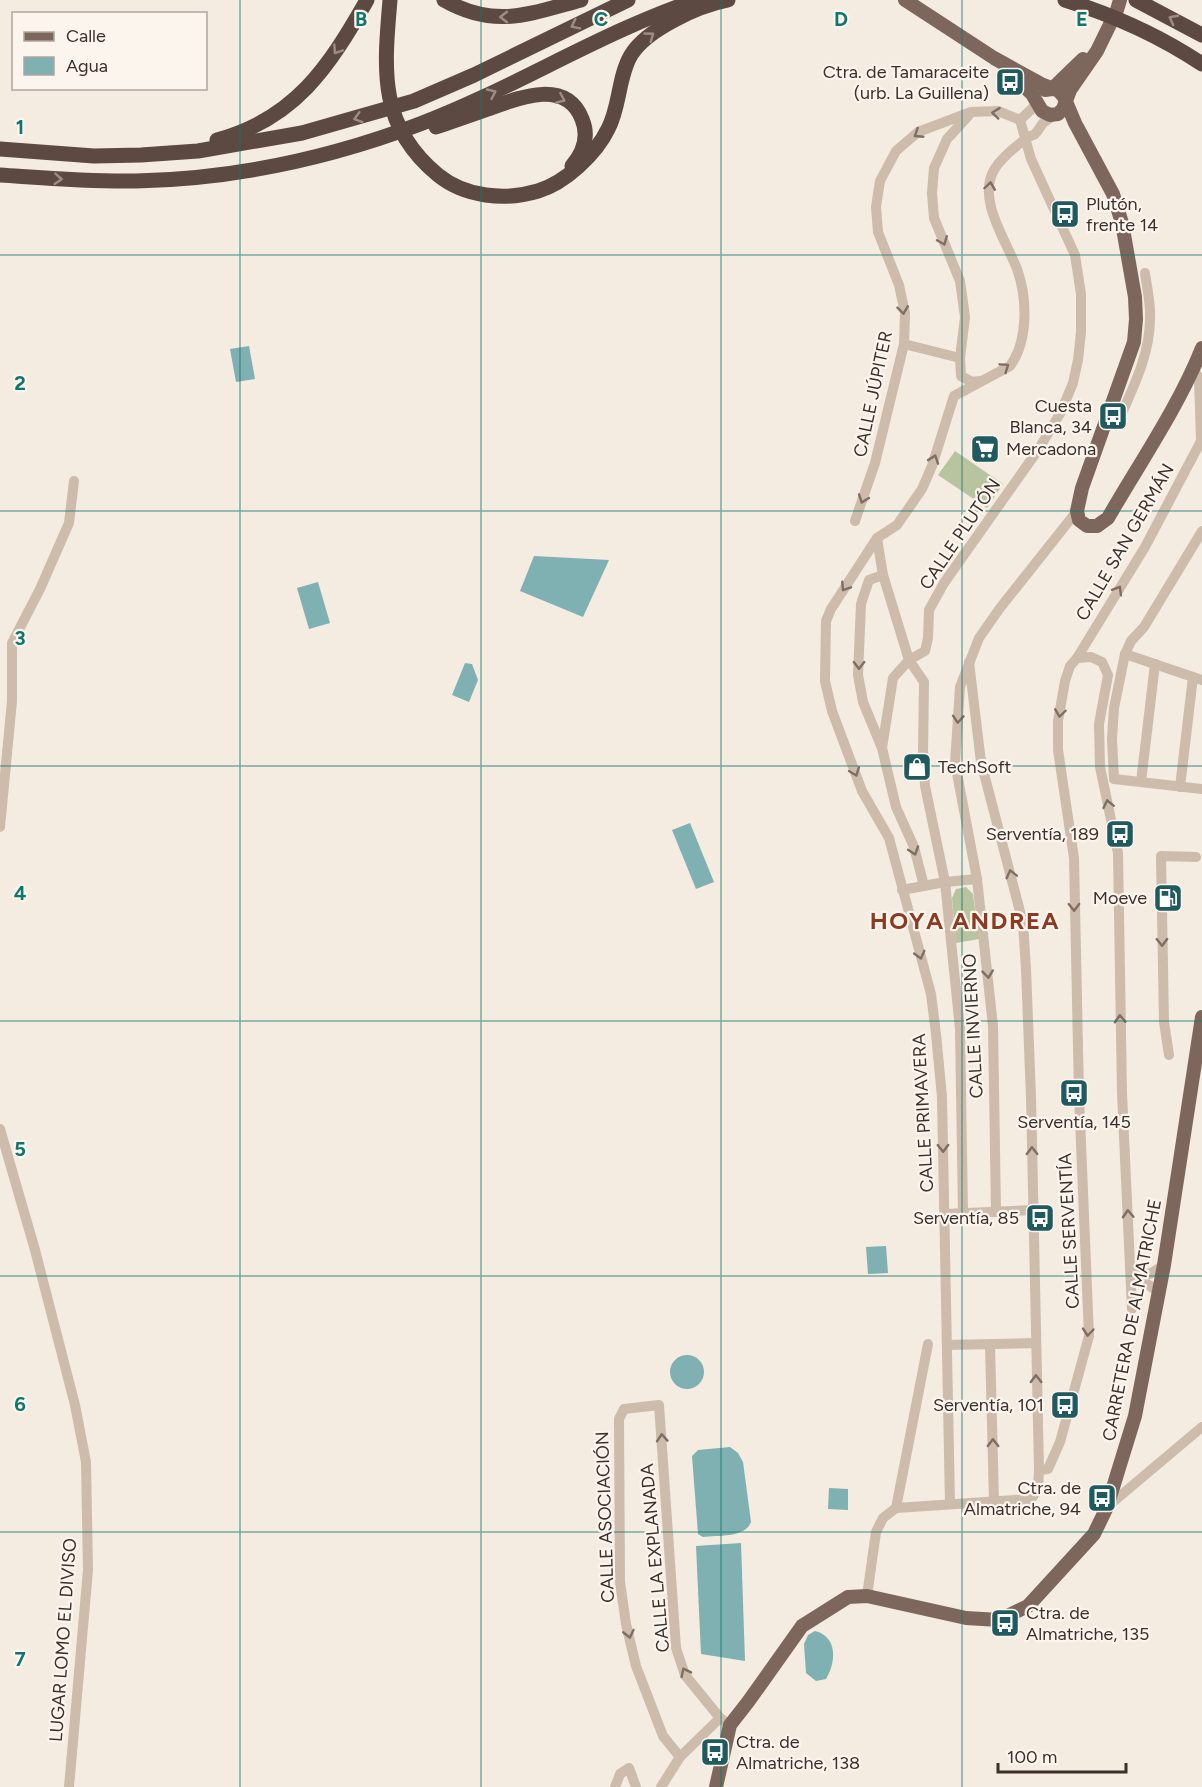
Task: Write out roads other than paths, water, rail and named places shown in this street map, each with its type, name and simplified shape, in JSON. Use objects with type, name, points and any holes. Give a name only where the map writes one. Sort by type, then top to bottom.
[{"type":"highway","points":[[141,156],[165,147],[212,141],[234,135],[273,116],[302,93],[326,66],[367,0]]},
{"type":"highway","points":[[390,0],[386,79],[389,98],[403,135],[424,163],[442,178],[461,189],[486,195],[511,196],[539,191],[587,160],[610,127],[625,70],[640,44],[649,36],[689,13],[728,0]]},
{"type":"highway","points":[[444,0],[467,12],[490,17],[513,17],[581,0]]},
{"type":"highway","points":[[0,149],[94,156],[141,156],[198,151],[302,133],[414,101],[474,75],[628,0]]},
{"type":"highway","points":[[242,171],[329,153],[421,124],[661,12],[698,0]]},
{"type":"highway","points":[[1065,0],[1088,7],[1143,31],[1202,64]]},
{"type":"highway","points":[[1140,2],[1202,35]]},
{"type":"highway","points":[[1143,31],[1202,75]]},
{"type":"highway","points":[[0,175],[67,180],[137,181],[318,164],[428,130],[522,96],[540,93],[558,96],[573,104],[586,132],[584,147],[579,157],[553,184]]},
{"type":"main road","points":[[905,0],[994,58],[1062,94],[1087,147],[1113,194],[1122,223],[1135,297],[1136,319],[1134,342],[1082,488],[1077,511],[1079,520],[1087,526],[1097,526],[1108,518],[1193,369],[1202,348]]},
{"type":"main road","points":[[994,58],[1021,82],[1038,103],[1039,108],[1046,114],[1054,115],[1061,112],[1070,90],[1097,51],[1120,0]]},
{"type":"main road","points":[[1038,103],[1040,94],[1047,89],[1052,89],[1103,38]]},
{"type":"main road","points":[[1054,115],[1074,131],[1087,147]]},
{"type":"main road","name":"CARRETERA DE ALMATRICHE","points":[[716,1787],[725,1722],[748,1702],[802,1626],[848,1597],[867,1596],[966,1618],[999,1620],[1028,1606],[1094,1534],[1107,1507],[1135,1416],[1164,1265],[1202,1017]]},
{"type":"street","points":[[1038,103],[1020,120],[998,111],[971,112],[947,140],[934,168],[932,193],[934,218],[960,281],[965,317],[960,358],[961,376],[972,382],[983,380],[1010,366],[1023,340],[1025,310],[1018,271],[990,206],[988,185],[994,170],[1004,158],[1027,138],[1036,134],[1054,115]]},
{"type":"street","name":"CALLE JÚPITER","points":[[855,521],[875,463],[904,344],[905,313],[899,285],[878,232],[876,207],[880,182],[896,151],[918,132],[971,112]]},
{"type":"street","name":"CALLE PLUTÓN","points":[[909,660],[925,651],[929,610],[944,583],[1038,450],[1061,412],[1078,360],[1081,294],[1075,255],[1031,159],[1027,138],[1020,120]]},
{"type":"street","points":[[1104,428],[1118,422],[1137,377],[1146,347],[1150,320],[1145,273]]},
{"type":"street","points":[[904,344],[960,358]]},
{"type":"street","name":"CALLE SAN GERMÁN","points":[[1077,658],[1144,547],[1202,441],[1199,378],[1193,369]]},
{"type":"street","name":"CALLE PRIMAVERA","points":[[950,1504],[942,1097],[931,994],[889,838],[862,791],[832,711],[825,681],[826,621],[831,609],[877,538],[897,525],[922,489],[932,466],[954,396],[983,380]]},
{"type":"street","points":[[0,827],[12,700],[12,644],[40,589],[69,523],[75,481]]},
{"type":"street","points":[[969,662],[979,638],[1000,608],[1077,511]]},
{"type":"street","points":[[1202,531],[1144,627],[1131,641],[1125,654],[1114,708],[1112,739],[1114,779],[1202,789]]},
{"type":"street","points":[[877,538],[883,575],[909,660],[924,682],[925,786],[945,882],[960,1029],[963,1213]]},
{"type":"street","points":[[883,575],[869,580],[861,603],[858,675],[863,702],[882,748],[896,807],[914,847],[924,886]]},
{"type":"street","points":[[1125,654],[1198,679],[1180,786]]},
{"type":"street","points":[[1077,658],[1091,657],[1101,662],[1108,675],[1099,724],[1100,767],[1118,853],[1122,1093],[1132,1309]]},
{"type":"street","name":"CALLE SERVENTÍA","points":[[969,662],[981,762],[1023,923],[1027,977],[1034,1210],[1039,1470],[1048,1469],[1060,1442],[1089,1336],[1078,1083],[1074,858],[1058,750],[1058,721],[1065,681],[1070,666],[1077,658]]},
{"type":"street","points":[[882,748],[893,678],[909,660]]},
{"type":"street","name":"CALLE INVIERNO","points":[[969,662],[960,687],[955,763],[977,879],[993,1026],[996,1212]]},
{"type":"street","points":[[1141,782],[1155,664]]},
{"type":"street","points":[[1169,1055],[1164,1022],[1161,856],[1196,857]]},
{"type":"street","points":[[902,890],[977,879]]},
{"type":"street","name":"LUGAR LOMO EL DIVISO","points":[[0,1129],[35,1250],[75,1405],[86,1462],[88,1570],[69,1787]]},
{"type":"street","points":[[945,1214],[1034,1210]]},
{"type":"street","points":[[1131,1272],[1150,1274],[1164,1265]]},
{"type":"street","points":[[1131,1272],[1159,1292]]},
{"type":"street","points":[[947,1345],[1036,1343]]},
{"type":"street","points":[[896,1508],[928,1344]]},
{"type":"street","points":[[990,1345],[994,1502]]},
{"type":"street","name":"CALLE LA EXPLANADA","points":[[624,1409],[659,1406],[676,1648],[685,1675],[725,1722]]},
{"type":"street","name":"CALLE ASOCIACIÓN","points":[[624,1409],[619,1419],[620,1570],[626,1624],[636,1666],[663,1736],[680,1757]]},
{"type":"street","points":[[1107,1507],[1202,1427]]},
{"type":"street","points":[[867,1596],[876,1532],[883,1518],[896,1508],[1031,1499],[1038,1490],[1039,1470]]},
{"type":"street","points":[[662,1787],[680,1757],[725,1722]]},
{"type":"street","points":[[615,1787],[620,1774],[629,1768],[636,1787]]},
{"type":"water","points":[[249,346],[255,379],[236,382],[230,349]]},
{"type":"water","points":[[534,556],[609,560],[583,617],[520,591]]},
{"type":"water","points":[[318,582],[330,623],[309,629],[297,588]]},
{"type":"water","points":[[465,663],[472,664],[478,680],[469,702],[452,695]]},
{"type":"water","points":[[690,823],[714,882],[696,889],[672,830]]},
{"type":"water","points":[[886,1246],[888,1273],[868,1274],[866,1247]]},
{"type":"water","points":[[687,1355],[699,1360],[704,1372],[699,1384],[687,1389],[675,1384],[670,1372],[675,1360]]},
{"type":"water","points":[[730,1447],[738,1453],[743,1462],[751,1522],[743,1531],[737,1533],[703,1537],[698,1534],[692,1456],[698,1450]]},
{"type":"water","points":[[829,1488],[848,1489],[848,1510],[828,1509]]},
{"type":"water","points":[[741,1543],[745,1661],[701,1654],[696,1546]]},
{"type":"water","points":[[815,1631],[828,1639],[833,1651],[832,1665],[826,1679],[816,1681],[806,1673],[804,1644],[808,1635]]},
{"type":"place","name":"Ctra. de Tamaraceite (urb. La Guillena)","points":[[1010,82]]},
{"type":"place","name":"Plutón, frente 14","points":[[1065,214]]},
{"type":"place","name":"Cuesta Blanca, 34","points":[[1113,416]]},
{"type":"place","name":"Mercadona","points":[[985,449]]},
{"type":"place","name":"TechSoft","points":[[917,767]]},
{"type":"place","name":"Serventía, 189","points":[[1120,834]]},
{"type":"place","name":"Moeve","points":[[1168,898]]},
{"type":"place","name":"Serventía, 145","points":[[1074,1093]]},
{"type":"place","name":"Serventía, 85","points":[[1040,1218]]},
{"type":"place","name":"Serventía, 101","points":[[1065,1405]]},
{"type":"place","name":"Ctra. de Almatriche, 94","points":[[1102,1498]]},
{"type":"place","name":"Ctra. de Almatriche, 135","points":[[1005,1623]]},
{"type":"place","name":"Ctra. de Almatriche, 138","points":[[715,1752]]},
{"type":"district","name":"HOYA ANDREA","points":[[965,921]]}]
